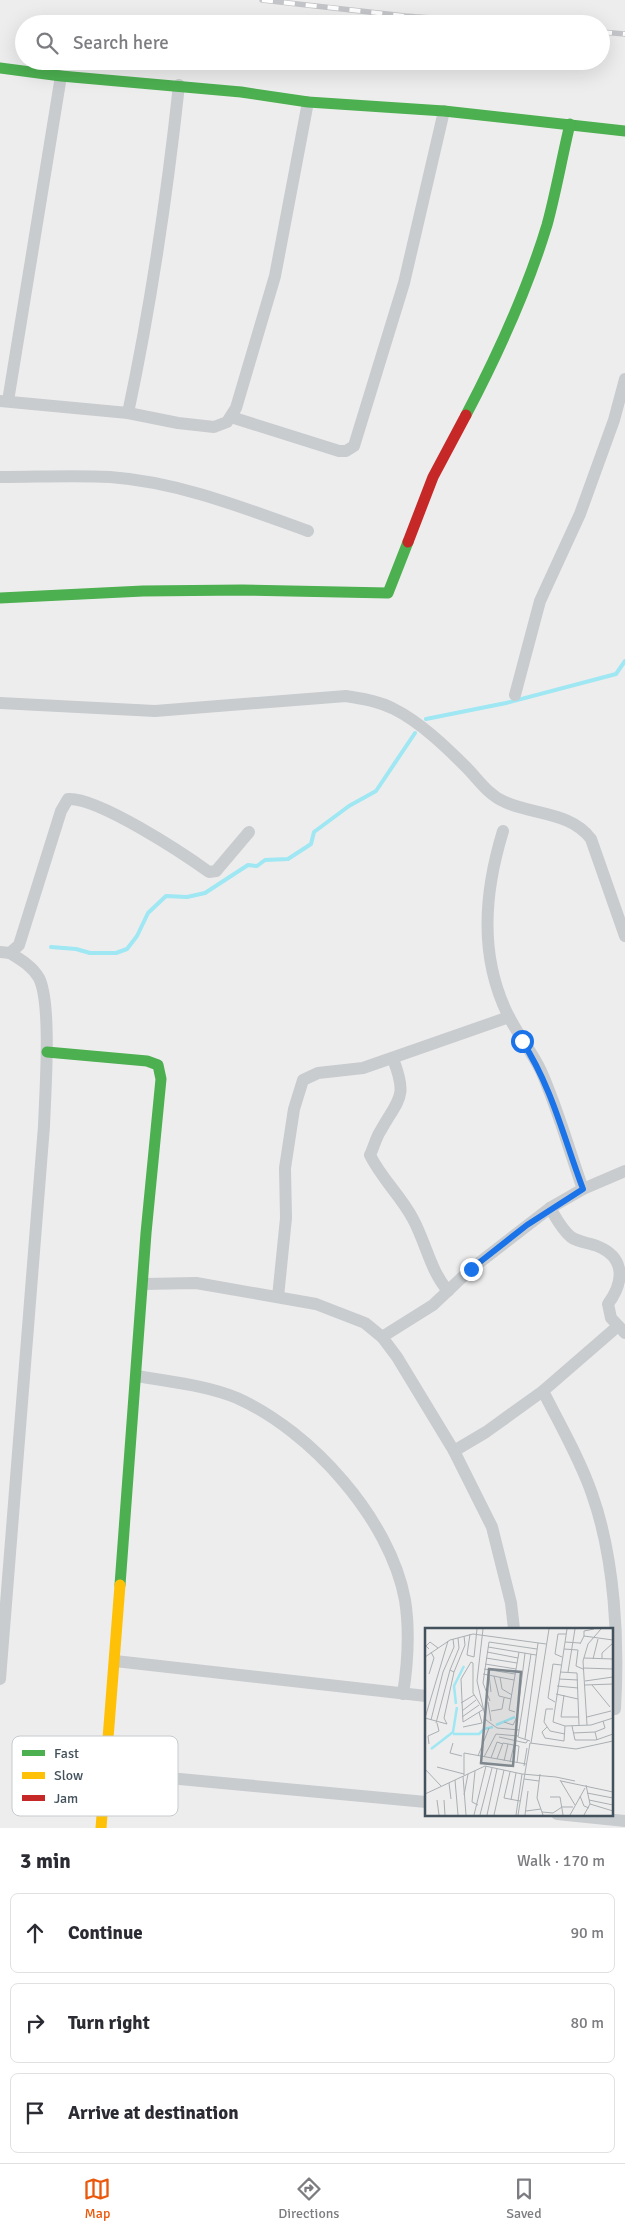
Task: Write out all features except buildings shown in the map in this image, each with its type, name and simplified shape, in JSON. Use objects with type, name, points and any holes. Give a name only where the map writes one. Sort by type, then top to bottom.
[{"type":"street","points":[[0,68],[15,70]]},
{"type":"street","points":[[15,70],[61,76],[179,85],[308,102],[444,111],[625,131]]},
{"type":"street","points":[[61,76],[4,401],[128,413],[214,427],[227,422],[232,417],[236,408],[275,276],[308,102]]},
{"type":"street","points":[[128,413],[144,340],[164,217],[179,85]]},
{"type":"street","points":[[232,417],[339,451],[346,451],[354,446],[404,282],[444,111]]},
{"type":"street","points":[[0,598],[242,590],[388,593],[433,477],[487,374],[526,287],[547,224],[570,124]]},
{"type":"street","points":[[515,695],[540,601],[580,514],[614,420],[625,378]]},
{"type":"street","points":[[0,477],[111,477],[142,482],[237,505],[308,532]]},
{"type":"street","points":[[0,703],[154,711],[346,696],[374,701],[395,709],[424,730],[466,766],[492,795],[505,803],[569,821],[583,828],[594,847],[625,936]]},
{"type":"street","points":[[5,953],[19,945],[61,811],[68,799],[95,806],[157,837],[209,872],[216,872],[249,832]]},
{"type":"street","points":[[504,831],[492,867],[486,922],[495,984],[509,1017],[548,1086],[583,1189]]},
{"type":"street","points":[[0,1679],[44,1126],[47,1052],[45,1012],[38,977],[28,963],[5,953]]},
{"type":"street","points":[[278,1298],[286,1218],[284,1168],[294,1110],[303,1080],[318,1073],[363,1068],[394,1059],[509,1017]]},
{"type":"street","points":[[47,1052],[147,1061],[158,1065],[161,1079],[146,1233],[137,1376],[108,1736]]},
{"type":"street","points":[[394,1059],[401,1078],[402,1089],[399,1100],[380,1131],[370,1155],[375,1165],[409,1211],[436,1275],[448,1291]]},
{"type":"street","points":[[382,1337],[433,1305],[471,1269],[550,1208],[583,1189],[625,1171]]},
{"type":"street","points":[[454,1451],[486,1432],[543,1391],[621,1329],[610,1318],[608,1304],[622,1281],[621,1266],[614,1255],[600,1246],[572,1237],[550,1208]]},
{"type":"street","points":[[144,1284],[196,1283],[316,1304],[344,1313],[365,1323],[382,1337],[397,1357],[454,1451],[492,1527],[511,1603],[514,1628]]},
{"type":"street","points":[[137,1376],[204,1388],[237,1398],[278,1422],[338,1475],[361,1504],[380,1535],[395,1568],[405,1599],[409,1640],[403,1694]]},
{"type":"street","points":[[543,1391],[592,1495],[604,1538],[615,1625],[617,1709]]},
{"type":"street","points":[[115,1661],[425,1696]]},
{"type":"street","points":[[178,1779],[425,1802]]},
{"type":"street","points":[[576,1816],[625,1821]]},
{"type":"waterway","points":[[426,719],[506,703],[616,674],[625,661]]},
{"type":"waterway","points":[[51,947],[76,949],[90,953],[116,953],[127,949],[137,936],[148,913],[166,896],[187,897],[205,893],[248,865],[257,866],[265,860],[288,859],[311,844],[314,832],[349,806],[376,791],[415,733]]},
{"type":"railway","points":[[262,0],[396,15]]},
{"type":"railway","points":[[610,33],[625,34]]},
{"type":"traffic: fast","points":[[0,68],[15,70]]},
{"type":"traffic: fast","points":[[15,70],[61,76],[241,92],[308,102],[444,111],[625,131]]},
{"type":"traffic: fast","points":[[466,415],[521,298],[539,250],[547,225],[570,124]]},
{"type":"traffic: fast","points":[[0,598],[143,591],[242,590],[388,593],[408,542]]},
{"type":"traffic: fast","points":[[47,1052],[147,1061],[158,1065],[161,1079],[146,1233],[120,1585]]},
{"type":"traffic: slow","points":[[108,1736],[120,1585]]},
{"type":"traffic: slow","points":[[101,1828],[102,1816]]},
{"type":"traffic: jam","points":[[408,542],[433,477],[466,415]]},
{"type":"route","points":[[471,1269],[550,1208],[583,1189],[548,1086],[522,1041]]}]
